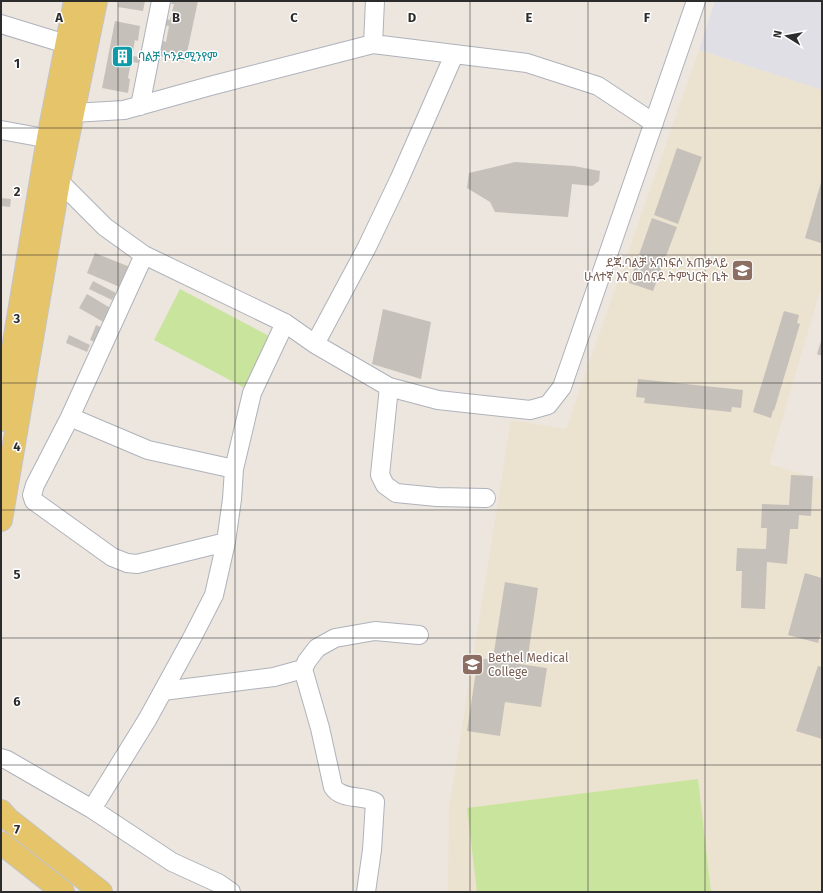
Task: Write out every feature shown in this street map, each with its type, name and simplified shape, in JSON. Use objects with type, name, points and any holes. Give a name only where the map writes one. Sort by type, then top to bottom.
[{"type":"main road","points":[[1,420],[57,140],[66,44],[75,1]]},
{"type":"main road","points":[[57,140],[73,113],[96,1]]},
{"type":"main road","points":[[1,520],[50,179]]},
{"type":"main road","points":[[1,811],[8,819],[101,892]]},
{"type":"main road","points":[[1,843],[63,892]]},
{"type":"street","points":[[140,106],[161,1]]},
{"type":"street","points":[[373,44],[375,1]]},
{"type":"street","points":[[50,179],[105,227],[144,255],[285,323],[315,344],[389,387],[438,400],[530,410],[548,405],[562,387],[696,1]]},
{"type":"street","points":[[1,24],[66,44]]},
{"type":"street","points":[[73,113],[124,110],[373,44],[527,63],[598,86],[654,123]]},
{"type":"street","points":[[315,344],[367,247],[399,180],[454,55]]},
{"type":"street","points":[[1,130],[57,140]]},
{"type":"street","points":[[144,255],[70,417],[35,485],[32,495],[34,501],[112,557],[127,563],[137,564],[226,542]]},
{"type":"street","points":[[92,809],[147,720],[214,595],[226,542],[232,499],[234,469],[252,393],[285,323]]},
{"type":"street","points":[[389,387],[380,475],[385,485],[396,493],[437,497],[486,498]]},
{"type":"street","points":[[70,417],[148,450],[234,469]]},
{"type":"street","points":[[366,892],[372,850],[376,802],[370,799],[336,792],[332,787],[320,728],[303,669],[317,648],[335,638],[375,631],[419,635]]},
{"type":"street","points":[[163,691],[274,677],[303,669]]},
{"type":"street","points":[[1,758],[92,809],[172,862],[218,883],[231,892]]},
{"type":"shaded area","points":[[715,1],[822,1],[822,90],[699,50]]},
{"type":"shaded area","points":[[699,50],[822,90],[822,284],[769,464],[822,480],[822,892],[448,892],[449,809],[511,420],[566,429]]},
{"type":"green space","points":[[180,289],[271,337],[245,388],[154,340]]},
{"type":"green space","points":[[698,779],[711,892],[477,892],[467,808]]},
{"type":"building","points":[[119,1],[145,1],[143,11],[118,7]]},
{"type":"building","name":"ባልቻ ኮንዶሚንየም","points":[[172,1],[198,1],[185,62],[160,56],[163,41],[166,42],[169,26],[161,25],[163,18],[170,20],[174,4],[171,4]]},
{"type":"building","name":"ባልቻ ኮንዶሚንየም","points":[[115,21],[140,26],[138,41],[135,40],[132,56],[140,57],[139,63],[131,62],[128,78],[130,79],[128,93],[102,88]]},
{"type":"building","points":[[677,148],[702,157],[678,224],[654,215]]},
{"type":"building","points":[[515,162],[574,166],[600,171],[599,181],[592,186],[572,184],[568,217],[495,212],[490,202],[467,188],[469,173]]},
{"type":"building","points":[[822,179],[822,241],[821,243],[805,238]]},
{"type":"building","points":[[1,198],[11,199],[10,207],[1,206]]},
{"type":"building","points":[[652,218],[677,227],[653,291],[629,283]]},
{"type":"building","points":[[95,253],[130,267],[122,288],[87,273]]},
{"type":"building","points":[[93,281],[116,293],[112,300],[89,289]]},
{"type":"building","points":[[87,294],[112,309],[105,323],[79,308]]},
{"type":"building","points":[[383,309],[431,322],[421,379],[372,364]]},
{"type":"building","points":[[784,311],[799,315],[797,323],[800,324],[771,418],[753,412]]},
{"type":"building","points":[[96,325],[103,328],[97,343],[90,340]]},
{"type":"building","points":[[69,335],[90,345],[87,352],[66,343]]},
{"type":"building","points":[[822,338],[822,356],[817,354]]},
{"type":"building","points":[[638,379],[743,390],[741,408],[732,407],[731,412],[644,403],[645,398],[636,397]]},
{"type":"building","points":[[791,475],[813,476],[811,516],[799,515],[798,529],[790,529],[787,564],[767,562],[765,609],[741,608],[742,571],[736,571],[737,548],[766,549],[767,528],[761,528],[762,504],[789,505]]},
{"type":"building","points":[[805,573],[822,578],[822,629],[818,643],[788,635]]},
{"type":"building","points":[[505,582],[538,588],[527,663],[493,658]]},
{"type":"building","points":[[478,658],[547,668],[541,707],[505,702],[500,736],[467,731]]},
{"type":"building","points":[[818,666],[822,667],[822,739],[796,731]]},
{"type":"place","name":"ባልቻ ኮንዶሚንየም","points":[[122,57]]},
{"type":"place","name":"ደጃ.ባልቻ አባነፍሶ አጠቃላይ ሁለተኛ እና መሰናዶ ትምህርት ቤት","points":[[743,270]]},
{"type":"place","name":"Bethel Medical College","points":[[473,665]]}]
